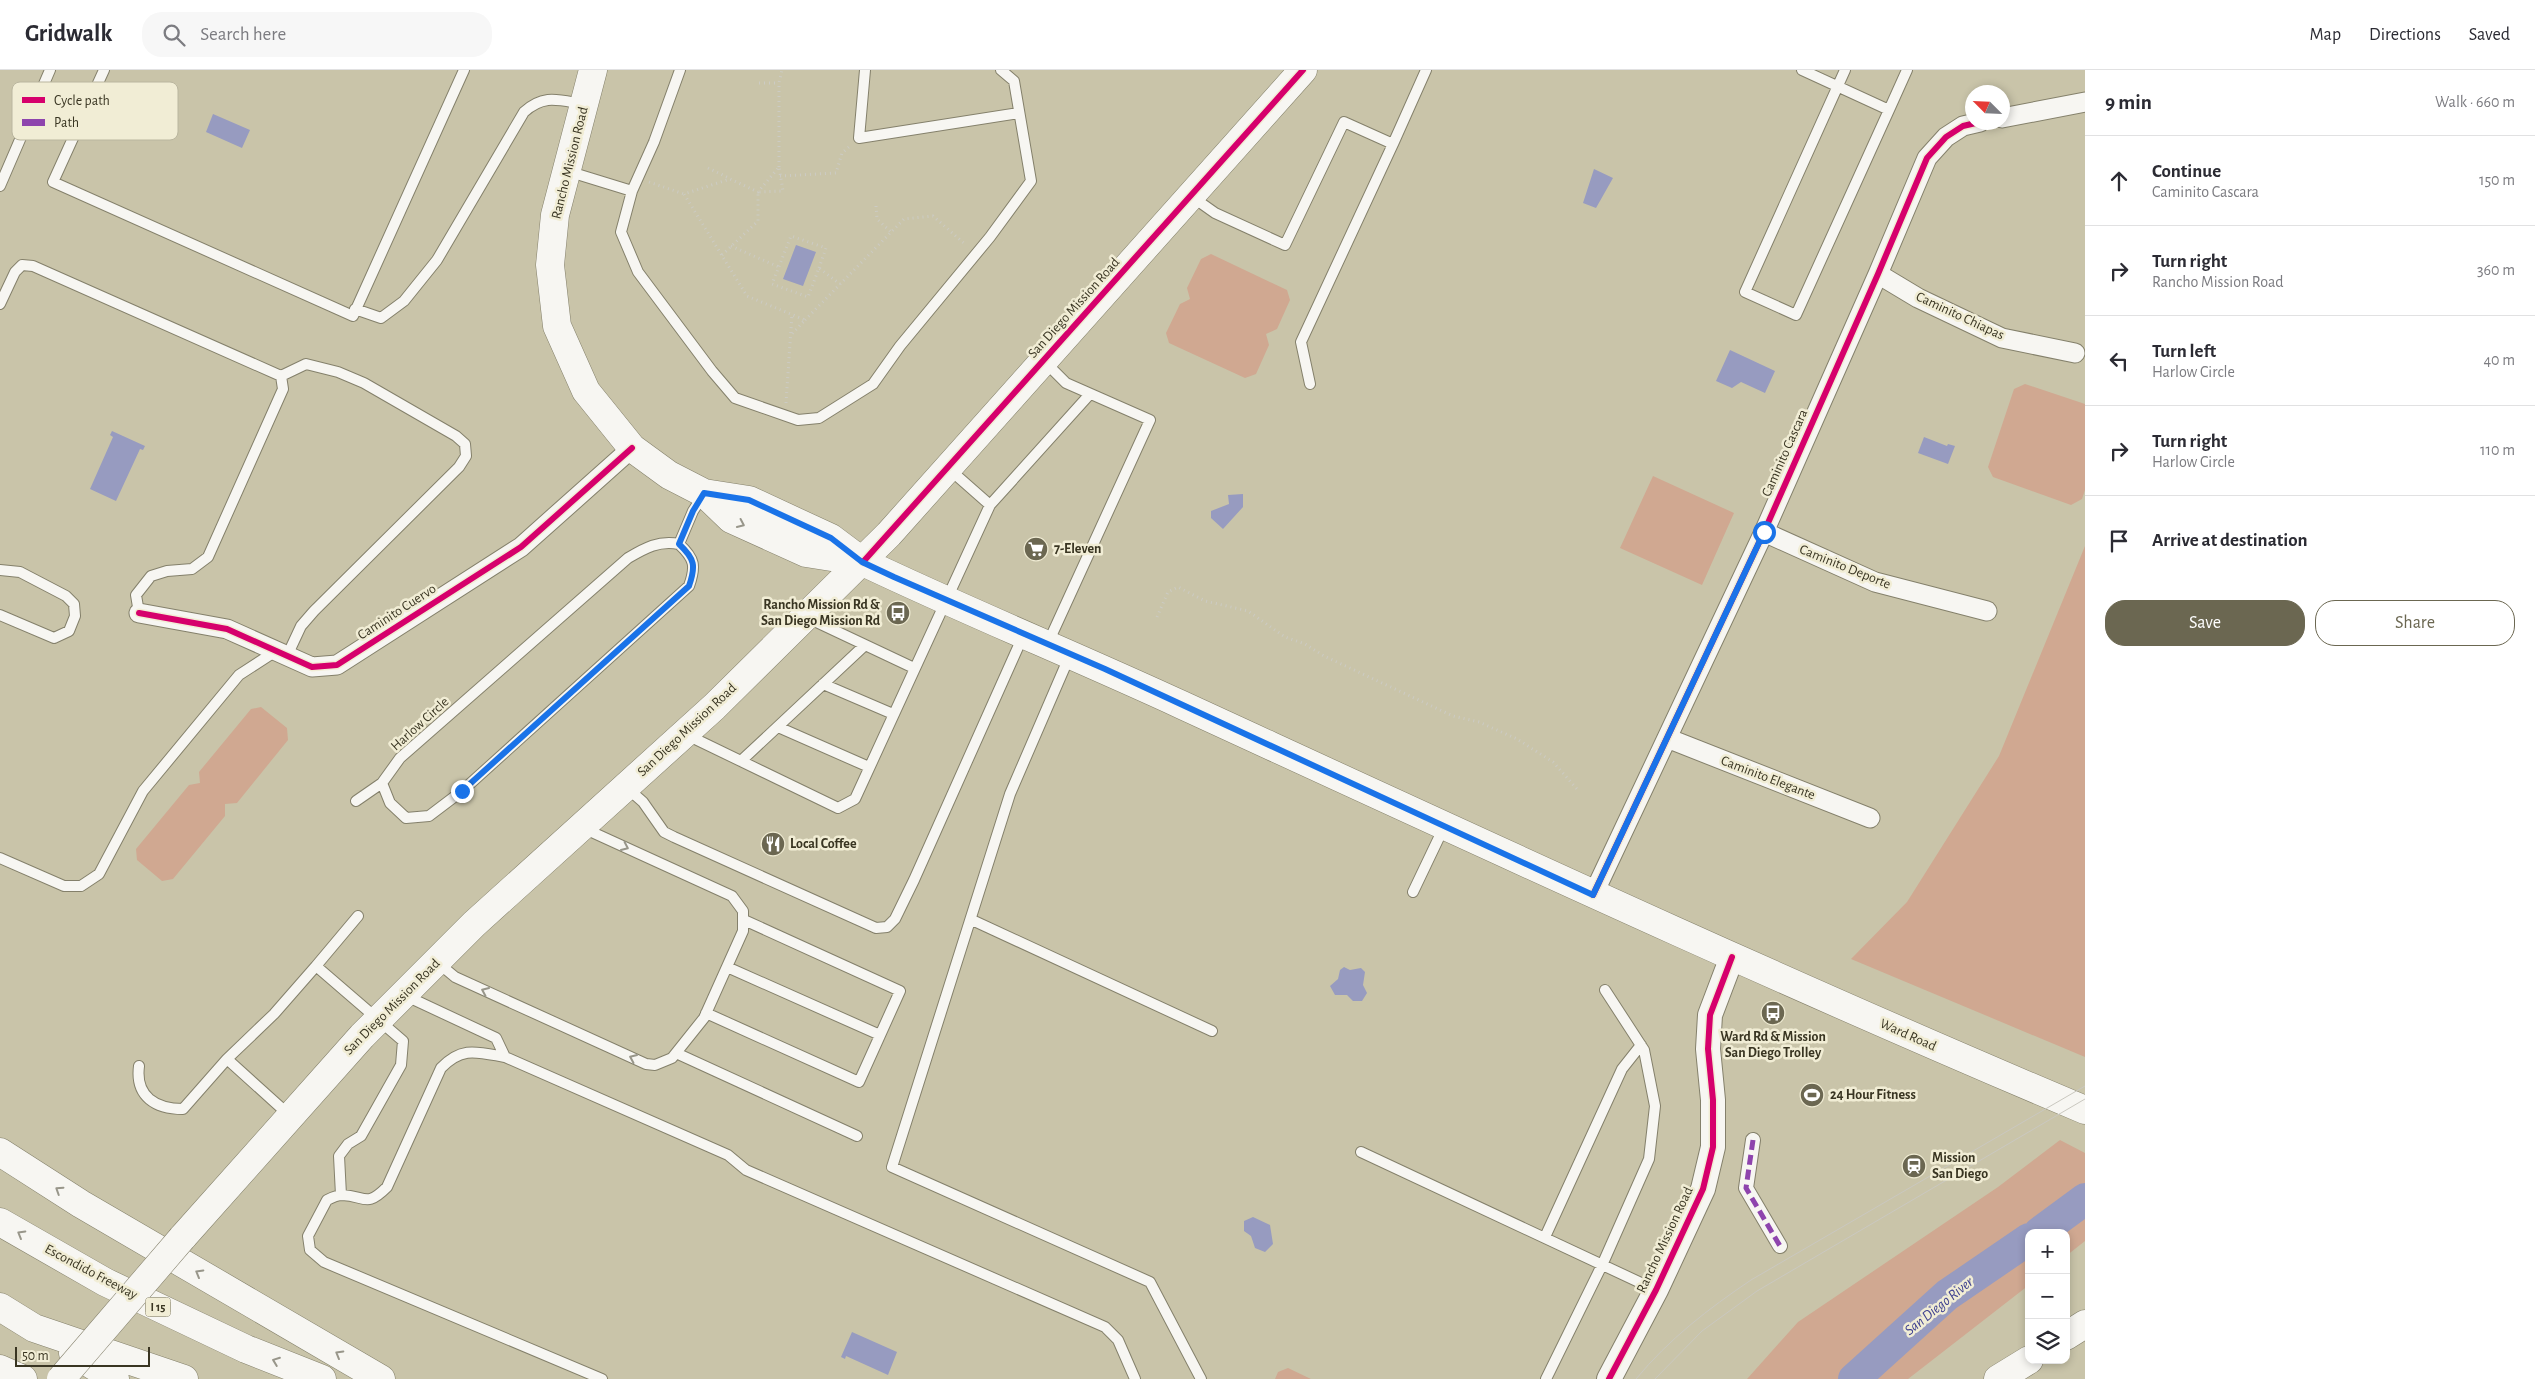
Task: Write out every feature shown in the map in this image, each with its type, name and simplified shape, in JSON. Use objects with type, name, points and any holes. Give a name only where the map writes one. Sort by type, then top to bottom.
[{"type":"main road","name":"Rancho Mission Road","points":[[594,70],[555,215],[550,265],[557,326],[586,391],[632,448],[669,475],[704,493],[731,519],[806,553],[862,562],[1048,644],[1732,957]]},
{"type":"main road","name":"San Diego Mission Road","points":[[61,1379],[290,1115],[377,1021],[474,924],[684,734],[862,562],[1303,70]]},
{"type":"main road","name":"Ward Road","points":[[1732,957],[1926,1044],[2085,1110]]},
{"type":"main road","points":[[0,1152],[81,1204],[381,1379]]},
{"type":"main road","name":"Escondido Freeway","points":[[0,1222],[106,1282],[246,1349],[322,1379]]},
{"type":"main road","points":[[0,1307],[115,1379]]},
{"type":"main road","points":[[2070,1333],[2085,1324]]},
{"type":"main road","points":[[34,1328],[184,1379]]},
{"type":"main road","points":[[1998,1379],[2025,1362]]},
{"type":"main road","points":[[0,1369],[23,1379]]},
{"type":"street","points":[[2010,116],[2085,102]]},
{"type":"street","name":"Caminito Cascara","points":[[1593,895],[1764,532],[1927,158],[1946,137],[1965,126]]},
{"type":"street","name":"Caminito Chiapas","points":[[1878,274],[1918,298],[2002,338],[2075,353]]},
{"type":"street","name":"Caminito Cuervo","points":[[139,613],[227,629],[312,667],[337,666],[521,547],[632,448]]},
{"type":"street","name":"Caminito Deporte","points":[[1764,532],[1875,582],[1986,611]]},
{"type":"street","name":"Caminito Elegante","points":[[1667,738],[1870,818]]},
{"type":"street","name":"Rancho Mission Road","points":[[1609,1379],[1656,1290],[1699,1200],[1712,1147],[1713,1100],[1708,1049],[1710,1015],[1732,957]]},
{"type":"street","points":[[1752,1140],[1746,1188],[1780,1246]]},
{"type":"lane","points":[[45,82],[50,70]]},
{"type":"lane","points":[[99,82],[104,70]]},
{"type":"lane","points":[[72,140],[53,182],[353,316],[464,70]]},
{"type":"lane","points":[[680,70],[654,142],[632,191],[621,232],[638,272],[712,371],[735,398],[798,420],[819,418],[873,384],[900,346],[976,254],[1031,181],[1014,81],[1001,70]]},
{"type":"lane","points":[[865,70],[859,138],[1019,113]]},
{"type":"lane","points":[[1310,384],[1301,342],[1426,70]]},
{"type":"lane","points":[[1802,70],[1889,110]]},
{"type":"lane","points":[[1845,70],[1745,292],[1796,315],[1907,70]]},
{"type":"lane","points":[[356,310],[381,318],[404,301],[437,260],[524,112],[536,102],[552,99],[584,104]]},
{"type":"lane","points":[[1190,196],[1215,213],[1285,245],[1344,122],[1393,144]]},
{"type":"lane","points":[[0,186],[20,140]]},
{"type":"lane","points":[[566,170],[632,191]]},
{"type":"lane","points":[[0,304],[15,272],[22,265],[33,266],[281,376],[306,364],[338,372],[364,383],[456,436],[465,444],[466,456],[459,467],[314,611],[282,654],[240,675],[143,791],[99,874],[82,886],[64,886],[0,858]]},
{"type":"lane","points":[[626,787],[643,802],[664,832],[674,837],[876,928],[887,927],[895,919],[914,880],[1048,644],[1150,420],[1066,383],[1043,361]]},
{"type":"lane","points":[[139,613],[136,595],[151,576],[167,571],[192,569],[208,557],[283,389],[281,376]]},
{"type":"lane","points":[[684,734],[838,808],[854,799],[990,505],[1090,394]]},
{"type":"lane","points":[[948,468],[990,505]]},
{"type":"lane","points":[[382,783],[390,803],[406,818],[429,816],[462,791],[689,586],[695,569],[689,554],[679,544],[693,511],[704,493]]},
{"type":"lane","name":"Harlow Circle","points":[[356,801],[382,783],[400,758],[628,558],[645,548],[666,542],[679,544]]},
{"type":"lane","points":[[0,570],[20,572],[66,596],[74,604],[75,616],[69,631],[54,638],[0,615]]},
{"type":"lane","points":[[807,617],[914,668]]},
{"type":"lane","points":[[1048,644],[1010,794],[972,920],[892,1167],[1150,1282],[1201,1379]]},
{"type":"lane","points":[[741,761],[865,645]]},
{"type":"lane","points":[[823,684],[893,714]]},
{"type":"lane","points":[[778,727],[869,767]]},
{"type":"lane","points":[[1414,892],[1444,826]]},
{"type":"lane","points":[[436,962],[455,977],[646,1064],[664,1062],[676,1053],[706,1013],[743,931],[743,911],[732,896],[581,827]]},
{"type":"lane","points":[[139,1066],[138,1076],[143,1094],[154,1104],[169,1109],[183,1109],[227,1059],[274,1014],[358,916]]},
{"type":"lane","points":[[706,1013],[859,1082],[900,991],[744,920]]},
{"type":"lane","points":[[972,920],[1212,1031]]},
{"type":"lane","points":[[316,966],[377,1021],[403,1041],[402,1065],[361,1136],[348,1144],[339,1156],[341,1194]]},
{"type":"lane","points":[[727,967],[880,1036]]},
{"type":"lane","points":[[1546,1379],[1603,1263],[1650,1159],[1655,1106],[1644,1050],[1605,990]]},
{"type":"lane","points":[[403,995],[496,1038],[505,1057]]},
{"type":"lane","points":[[1545,1237],[1622,1069],[1641,1046]]},
{"type":"lane","points":[[602,1379],[324,1262],[310,1250],[308,1236],[327,1200],[341,1194],[364,1201],[376,1198],[387,1187],[441,1068],[452,1056],[465,1052],[505,1057],[728,1155],[746,1170],[1105,1327],[1118,1340],[1135,1379]]},
{"type":"lane","points":[[676,1053],[858,1136]]},
{"type":"lane","points":[[227,1059],[290,1115]]},
{"type":"lane","points":[[1362,1152],[1603,1263],[1656,1290]]},
{"type":"path","points":[[708,168],[758,192],[783,191],[778,167],[779,83],[782,70]]},
{"type":"path","points":[[759,84],[779,83]]},
{"type":"path","points":[[780,176],[836,173],[842,153],[859,138]]},
{"type":"path","points":[[722,255],[758,221],[758,192],[778,167]]},
{"type":"path","points":[[638,178],[684,194],[730,178]]},
{"type":"path","points":[[684,194],[747,296],[805,320]]},
{"type":"path","points":[[876,206],[878,219],[891,232]]},
{"type":"path","points":[[790,336],[904,219],[933,216],[976,254]]},
{"type":"path","points":[[791,236],[826,248],[819,268],[808,297],[772,284],[791,236]]},
{"type":"path","points":[[731,246],[779,267]]},
{"type":"path","points":[[819,268],[840,284]]},
{"type":"path","points":[[785,416],[792,314]]},
{"type":"path","points":[[1157,617],[1168,592],[1178,587],[1205,601],[1248,611],[1285,637],[1305,644],[1324,656],[1453,716],[1479,722],[1517,739],[1552,762],[1577,789]]},
{"type":"shaded area","points":[[1211,254],[1287,290],[1290,300],[1277,329],[1266,334],[1269,345],[1256,374],[1245,378],[1169,343],[1166,333],[1180,304],[1190,299],[1187,288],[1201,259]]},
{"type":"shaded area","points":[[2025,384],[2085,404],[2085,490],[2082,499],[2071,505],[1993,477],[1988,467],[2014,389]]},
{"type":"shaded area","points":[[1653,476],[1734,513],[1702,585],[1620,548]]},
{"type":"shaded area","points":[[2085,546],[2085,1057],[1851,959],[1907,902],[1999,756]]},
{"type":"shaded area","points":[[261,707],[287,728],[288,740],[237,803],[225,804],[225,816],[173,879],[162,881],[137,860],[136,849],[189,785],[200,783],[199,772],[251,709]]},
{"type":"shaded area","points":[[2060,1140],[2085,1153],[2085,1241],[2070,1253],[2070,1229],[2025,1229],[2025,1288],[1908,1379],[1747,1379],[1798,1322],[1998,1187]]},
{"type":"shaded area","points":[[1288,1368],[1311,1379],[1275,1379],[1278,1372]]},
{"type":"water","points":[[213,114],[250,130],[242,148],[206,132]]},
{"type":"water","points":[[1594,169],[1613,178],[1596,208],[1583,203]]},
{"type":"water","points":[[796,245],[816,252],[803,286],[783,279]]},
{"type":"water","points":[[1730,350],[1775,371],[1765,393],[1741,382],[1732,388],[1716,381]]},
{"type":"water","points":[[112,431],[145,446],[143,450],[140,449],[116,501],[90,489],[113,437],[110,435]]},
{"type":"water","points":[[1924,437],[1947,446],[1948,444],[1955,446],[1948,464],[1918,453]]},
{"type":"water","points":[[1243,494],[1243,507],[1223,529],[1211,518],[1211,511],[1229,504],[1228,495]]},
{"type":"water","points":[[1344,967],[1350,970],[1361,968],[1365,972],[1363,985],[1367,993],[1362,1001],[1353,1001],[1347,995],[1335,995],[1330,986],[1338,979],[1340,970]]},
{"type":"water","points":[[1253,1217],[1270,1225],[1273,1244],[1265,1252],[1255,1248],[1251,1236],[1244,1231],[1244,1221]]},
{"type":"water","points":[[852,1332],[897,1352],[888,1375],[846,1356],[845,1359],[841,1357]]},
{"type":"waterway","name":"San Diego River","points":[[2044,1229],[2085,1199]]},
{"type":"waterway","name":"San Diego River","points":[[1854,1379],[1947,1295],[2025,1242]]},
{"type":"tram line","points":[[1636,1379],[1690,1325],[1751,1280],[2085,1086]]},
{"type":"tram line","points":[[1655,1379],[1702,1331],[1757,1291],[2085,1099]]},
{"type":"marked path","points":[[1753,1140],[1746,1188],[1780,1246]]},
{"type":"cycle path","points":[[863,562],[1303,70]]},
{"type":"cycle path","points":[[1593,895],[1764,532],[1927,158],[1946,137],[1965,126]]},
{"type":"cycle path","points":[[139,613],[227,629],[312,667],[337,665],[521,547],[632,448]]},
{"type":"cycle path","points":[[1609,1379],[1656,1290],[1703,1189],[1713,1147],[1713,1100],[1708,1049],[1710,1015],[1732,957]]},
{"type":"place","name":"7-Eleven","points":[[1036,549]]},
{"type":"place","name":"Rancho Mission Rd & San Diego Mission Rd","points":[[898,613]]},
{"type":"place","name":"Local Coffee","points":[[773,844]]},
{"type":"place","name":"Ward Rd & Mission San Diego Trolley","points":[[1773,1013]]},
{"type":"place","name":"24 Hour Fitness","points":[[1812,1095]]},
{"type":"place","name":"Mission San Diego","points":[[1914,1166]]},
{"type":"route","points":[[462,791],[689,586],[695,569],[689,554],[679,544],[693,511],[704,493],[749,500],[831,538],[862,562],[894,577],[1105,669],[1593,895],[1764,532]]}]
